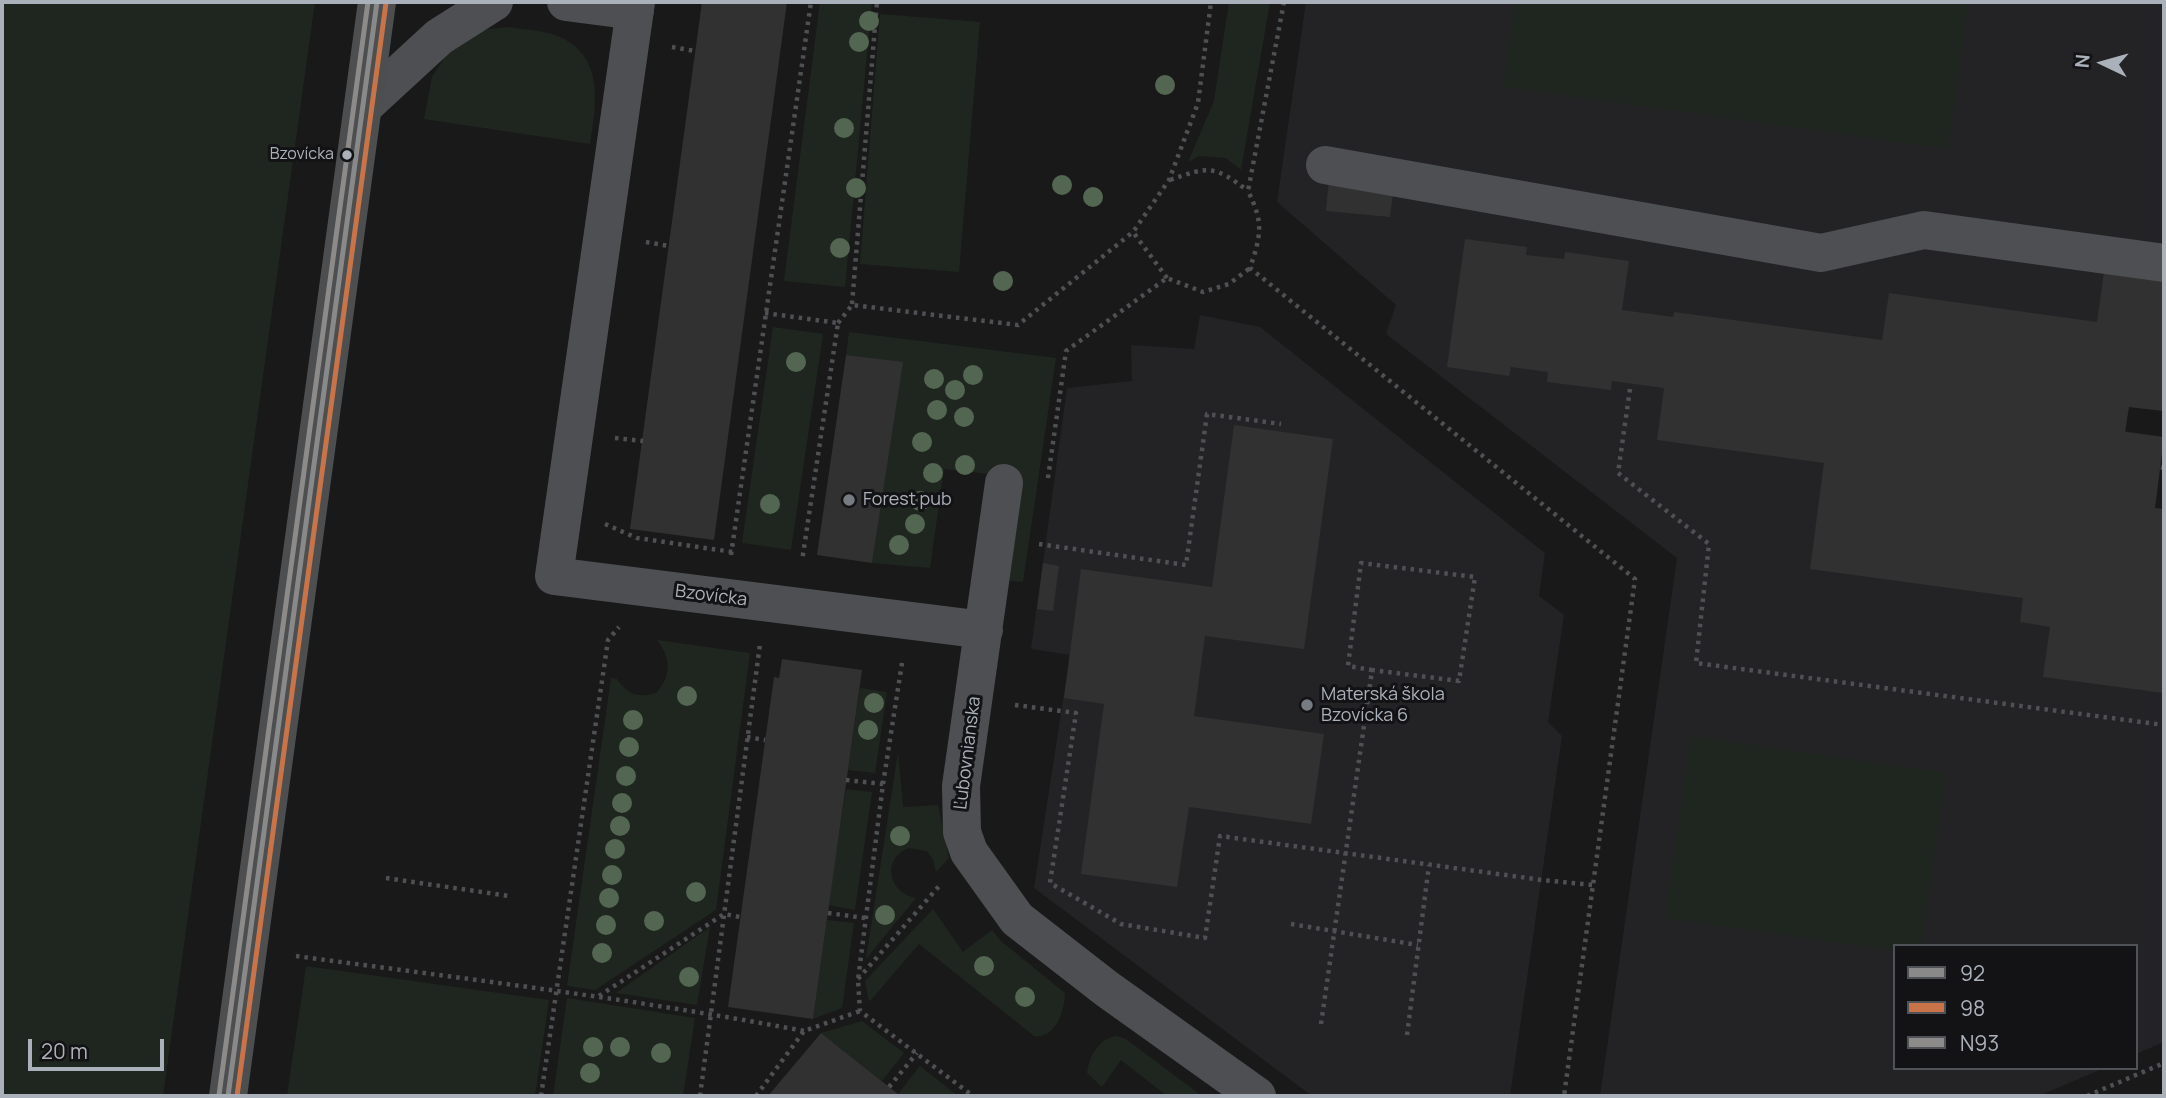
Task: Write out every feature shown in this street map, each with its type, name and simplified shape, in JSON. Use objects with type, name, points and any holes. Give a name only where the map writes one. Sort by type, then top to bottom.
[{"type":"street","points":[[228,1096],[377,2]]},
{"type":"street","points":[[363,107],[439,37],[494,2]]},
{"type":"street","points":[[566,2],[635,6]]},
{"type":"street","name":"Bzovícka","points":[[635,6],[554,576],[984,630]]},
{"type":"street","points":[[1325,165],[1821,253],[1924,230],[2164,263]]},
{"type":"street","name":"Ľubovnianska","points":[[1004,483],[960,802],[962,832],[969,852],[1017,919],[1107,989],[1257,1096]]},
{"type":"path","points":[[700,1096],[761,637],[725,598],[811,2]]},
{"type":"path","points":[[802,561],[838,323],[852,304],[877,2]]},
{"type":"path","points":[[852,304],[1017,325],[1133,232],[1169,180],[1198,103],[1211,2]]},
{"type":"path","points":[[1248,191],[1284,2]]},
{"type":"path","points":[[670,36],[668,47],[695,51]]},
{"type":"path","points":[[1133,232],[1167,278],[1203,292],[1229,284],[1250,268],[1260,239],[1258,211],[1248,191],[1225,173],[1201,169],[1169,180]]},
{"type":"path","points":[[641,241],[669,246]]},
{"type":"path","points":[[1250,268],[1635,579],[1564,1096]]},
{"type":"path","points":[[1046,489],[1066,351],[1167,278]]},
{"type":"path","points":[[765,313],[838,323]]},
{"type":"path","points":[[1630,389],[1618,473],[1709,544],[1696,663],[2164,725]]},
{"type":"path","points":[[1039,544],[1186,565],[1207,414],[1281,424]]},
{"type":"path","points":[[612,450],[616,425]]},
{"type":"path","points":[[614,438],[643,441]]},
{"type":"path","points":[[602,523],[637,538],[743,553]]},
{"type":"path","points":[[1037,556],[1041,530]]},
{"type":"path","points":[[790,559],[815,563]]},
{"type":"path","points":[[1361,563],[1475,577],[1459,681],[1372,670],[1348,666],[1361,563]]},
{"type":"path","points":[[541,1096],[608,640],[623,624]]},
{"type":"path","points":[[859,1011],[858,980],[865,918],[902,659]]},
{"type":"path","points":[[979,669],[1020,676],[1012,717]]},
{"type":"path","points":[[1321,1024],[1372,670]]},
{"type":"path","points":[[1014,704],[1076,713],[1050,883],[1121,924],[1205,938],[1220,836],[1593,885]]},
{"type":"path","points":[[747,737],[765,740]]},
{"type":"path","points":[[846,780],[883,784]]},
{"type":"path","points":[[858,980],[969,852]]},
{"type":"path","points":[[1407,1035],[1429,865]]},
{"type":"path","points":[[386,878],[509,896]]},
{"type":"path","points":[[828,913],[865,918]]},
{"type":"path","points":[[598,997],[724,914],[740,917]]},
{"type":"path","points":[[1291,924],[1418,945]]},
{"type":"path","points":[[296,956],[557,990],[710,1013],[804,1031],[859,1011]]},
{"type":"path","points":[[859,1011],[973,1096]]},
{"type":"path","points":[[756,1096],[804,1031]]},
{"type":"path","points":[[889,1087],[917,1053]]},
{"type":"path","points":[[2087,1096],[2164,1063]]},
{"type":"shaded area","points":[[2,2],[315,2],[163,1096],[2,1096]]},
{"type":"shaded area","points":[[820,2],[872,2],[845,287],[784,281]]},
{"type":"shaded area","points":[[1229,2],[1270,2],[1241,170],[1226,158],[1199,156],[1188,162],[1214,101]]},
{"type":"shaded area","points":[[1306,2],[2164,2],[2164,411],[2129,407],[2125,431],[2164,437],[2155,508],[2164,509],[2164,1042],[2138,1053],[2138,944],[1893,944],[1893,1070],[2099,1070],[2039,1096],[1600,1096],[1677,558],[1386,334],[1396,305],[1277,202]]},
{"type":"shaded area","points":[[1515,2],[1968,2],[1948,149],[1503,87]]},
{"type":"shaded area","points":[[880,14],[980,22],[959,272],[860,264]]},
{"type":"shaded area","points":[[507,27],[545,32],[560,37],[578,49],[587,60],[595,87],[590,144],[424,119],[432,77],[450,49],[480,30]]},
{"type":"shaded area","name":"Materská škola Bzovícka 6","points":[[1200,315],[1260,327],[1545,553],[1539,596],[1564,615],[1548,722],[1562,736],[1510,1096],[1312,1096],[1034,888],[1070,655],[1031,649],[1067,388],[1132,381],[1131,345],[1194,349]]},
{"type":"shaded area","points":[[773,327],[823,334],[791,550],[742,543]]},
{"type":"shaded area","points":[[849,332],[1056,358],[1023,582],[1001,580],[1016,477],[944,469],[930,568],[872,563],[902,363],[846,355]]},
{"type":"shaded area","points":[[657,640],[750,653],[716,910],[595,990],[567,986],[611,678],[617,679],[625,689],[634,694],[656,693],[665,680],[668,667],[665,653]]},
{"type":"shaded area","points":[[860,688],[887,692],[875,773],[848,770]]},
{"type":"shaded area","points":[[1691,736],[1946,773],[1921,944],[1893,944],[1893,951],[1665,918]]},
{"type":"shaded area","points":[[898,752],[903,807],[938,805],[949,858],[936,872],[927,851],[909,848],[895,859],[892,866],[894,882],[906,895],[916,898],[866,959]]},
{"type":"shaded area","points":[[846,789],[872,792],[855,910],[828,905]]},
{"type":"shaded area","points":[[933,909],[963,952],[992,930],[1001,941],[1065,993],[1061,1015],[1048,1033],[1034,1036],[919,944],[869,1002],[865,981]]},
{"type":"shaded area","points":[[827,920],[854,923],[842,1008],[813,1019]]},
{"type":"shaded area","points":[[710,927],[697,1005],[616,993]]},
{"type":"shaded area","points":[[306,966],[549,1000],[535,1096],[287,1096]]},
{"type":"shaded area","points":[[567,998],[695,1018],[683,1096],[553,1096]]},
{"type":"shaded area","points":[[862,1021],[904,1053],[882,1081],[821,1033]]},
{"type":"shaded area","points":[[1117,1036],[1126,1039],[1202,1096],[1167,1096],[1121,1060],[1102,1087],[1087,1073],[1088,1067],[1100,1044]]},
{"type":"shaded area","points":[[920,1066],[958,1096],[898,1094]]},
{"type":"building","points":[[702,2],[787,2],[714,540],[630,529]]},
{"type":"building","points":[[1329,178],[1394,185],[1390,217],[1326,211]]},
{"type":"building","points":[[1465,239],[1527,247],[1526,255],[1564,259],[1565,252],[1629,261],[1622,310],[1673,317],[1674,312],[1882,340],[1889,293],[2097,322],[2104,272],[2164,280],[2164,411],[2129,407],[2125,432],[2164,437],[2155,508],[2164,509],[2164,693],[2043,677],[2050,627],[2020,622],[2023,598],[1810,569],[1824,463],[1657,440],[1664,388],[1612,381],[1611,390],[1547,382],[1548,372],[1511,367],[1509,376],[1447,367]]},
{"type":"building","points":[[846,355],[903,362],[872,563],[817,555]]},
{"type":"building","points":[[1234,425],[1333,439],[1304,649],[1205,636],[1194,716],[1324,734],[1311,824],[1189,807],[1177,887],[1081,874],[1104,704],[1064,698],[1081,569],[1212,587]]},
{"type":"building","points":[[1043,563],[1059,566],[1053,611],[1037,609]]},
{"type":"building","points":[[782,659],[862,670],[813,1019],[728,1007],[774,677],[779,678]]},
{"type":"building","points":[[821,1033],[898,1094],[901,1096],[768,1096]]},
{"type":"transit line","name":"N93","points":[[219,1095],[368,2]]},
{"type":"transit line","name":"92","points":[[228,1096],[377,2]]},
{"type":"transit line","name":"98","points":[[237,1096],[386,3]]},
{"type":"place","name":"Bzovícka","points":[[347,155]]},
{"type":"place","name":"Forest pub","points":[[849,500]]},
{"type":"place","name":"Materská škola Bzovícka 6","points":[[1307,705]]}]
